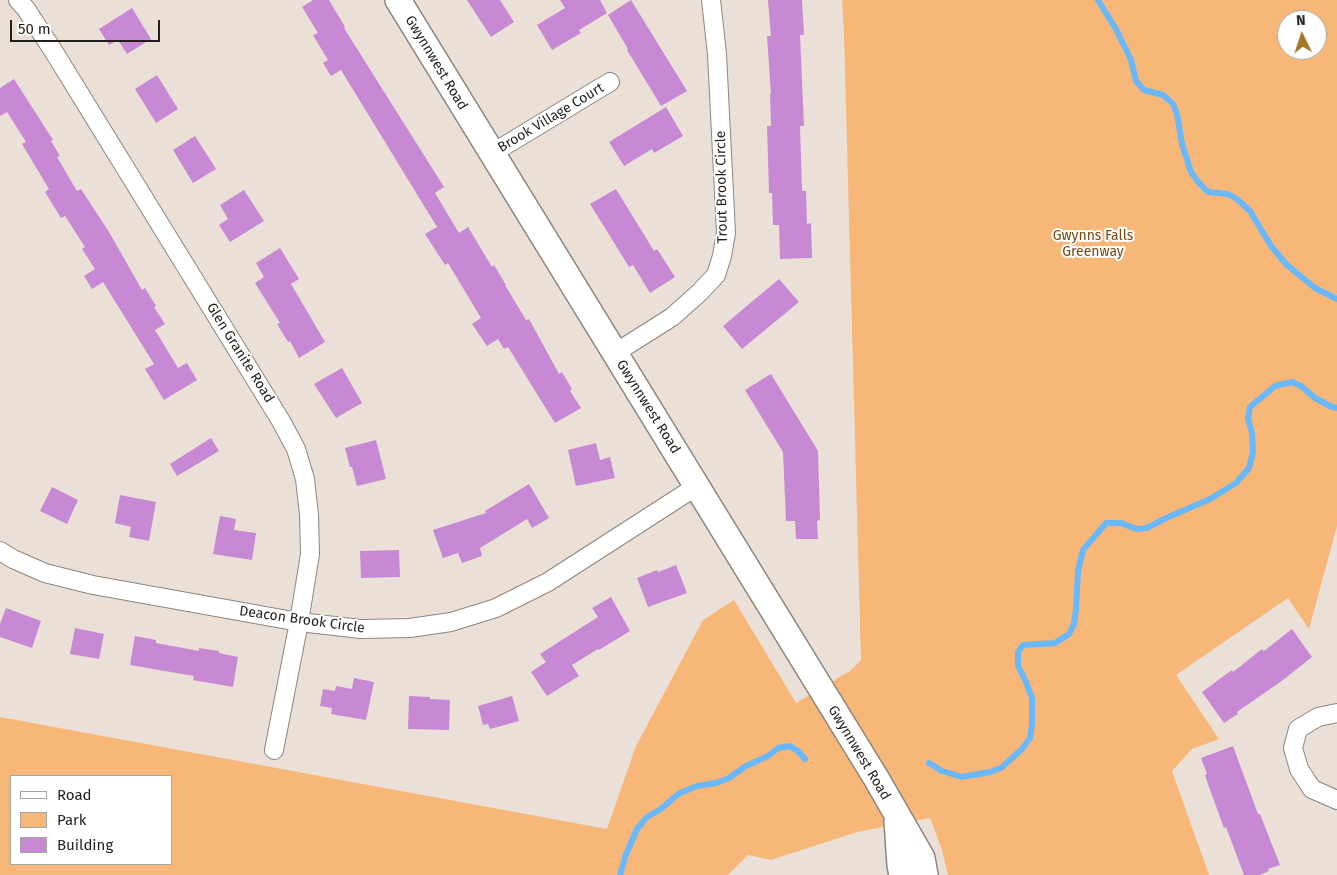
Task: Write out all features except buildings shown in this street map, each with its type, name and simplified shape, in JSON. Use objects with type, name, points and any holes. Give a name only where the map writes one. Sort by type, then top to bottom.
[{"type":"street","name":"Glen Granite Road","points":[[18,0],[54,52],[271,404],[296,449],[305,479],[310,554],[274,750]]},
{"type":"street","name":"Gwynnwest Road","points":[[398,0],[866,763],[922,858],[925,875]]},
{"type":"street","name":"Trout Brook Circle","points":[[615,353],[672,317],[699,293],[716,275],[722,256],[726,233],[717,54],[711,0]]},
{"type":"street","name":"Brook Village Court","points":[[491,154],[610,82]]},
{"type":"street","name":"Deacon Brook Circle","points":[[0,551],[46,573],[93,585],[299,622],[361,630],[410,628],[451,622],[496,608],[548,582],[697,486]]},
{"type":"street","points":[[1337,713],[1318,717],[1298,729],[1293,748],[1299,769],[1312,790],[1337,800]]},
{"type":"street","name":"Gwynnwest Road","points":[[897,816],[902,875]]},
{"type":"green space","name":"Gwynns Falls Greenway","points":[[842,0],[1337,0],[1337,526],[1309,629],[1288,598],[1176,675],[1219,739],[1192,749],[1172,771],[1209,875],[948,875],[942,850],[930,818],[857,832],[771,860],[748,855],[728,875],[0,875],[0,717],[607,829],[636,746],[703,620],[734,600],[796,703],[850,671],[861,660]]},
{"type":"waterway","points":[[1098,0],[1117,31],[1131,60],[1136,81],[1144,90],[1163,95],[1173,104],[1177,114],[1182,144],[1191,172],[1199,183],[1208,192],[1228,194],[1237,199],[1250,211],[1271,246],[1287,265],[1315,288],[1337,299]]},
{"type":"waterway","points":[[929,763],[942,771],[962,777],[1001,768],[1022,749],[1030,738],[1032,698],[1018,666],[1018,652],[1023,645],[1055,643],[1069,634],[1074,624],[1078,571],[1083,550],[1106,523],[1121,523],[1136,529],[1147,528],[1210,499],[1236,483],[1249,468],[1253,452],[1252,433],[1248,419],[1250,407],[1275,386],[1292,382],[1301,386],[1315,398],[1337,408]]},
{"type":"waterway","points":[[620,875],[625,857],[637,829],[647,817],[661,809],[678,794],[697,786],[716,783],[729,778],[746,766],[768,756],[778,748],[790,746],[805,759]]}]
